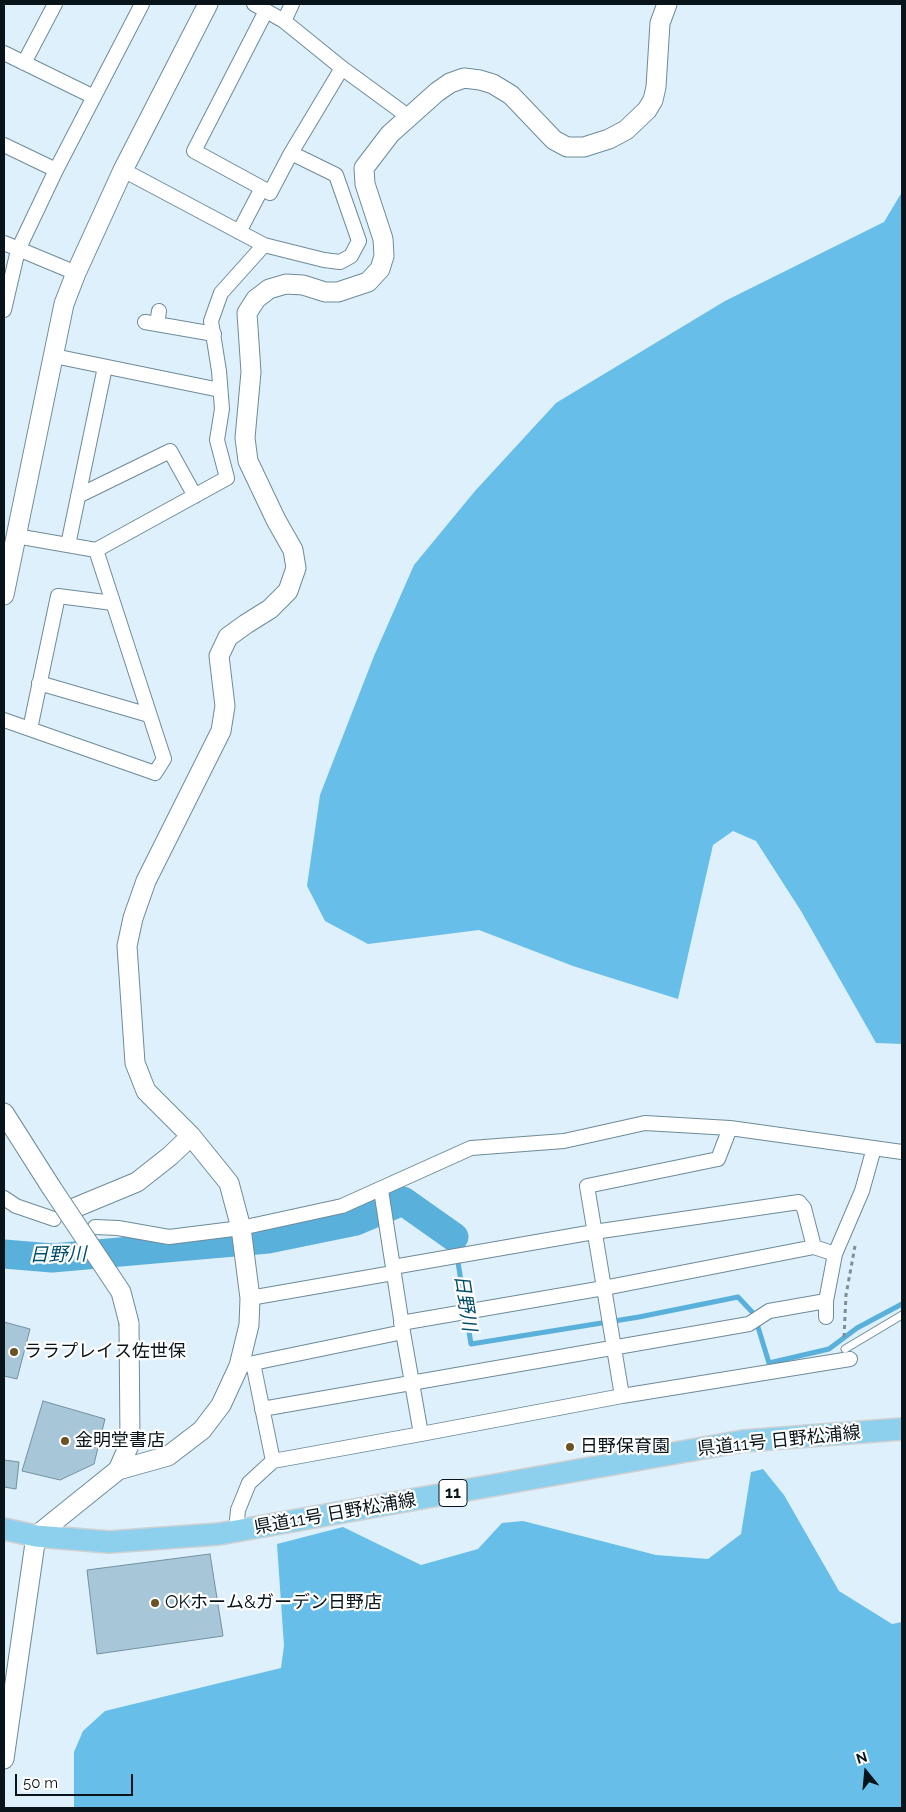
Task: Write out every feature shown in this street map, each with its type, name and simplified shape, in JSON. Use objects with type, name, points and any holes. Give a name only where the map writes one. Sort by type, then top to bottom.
[{"type":"main road","name":"県道11号 日野松浦線","points":[[4,1528],[36,1536],[109,1542],[219,1534],[743,1441],[902,1429]]},
{"type":"street","points":[[24,63],[54,4]]},
{"type":"street","points":[[4,310],[18,250],[56,170],[142,4]]},
{"type":"street","points":[[4,595],[64,304],[76,273],[123,170],[208,4]]},
{"type":"street","points":[[284,21],[292,4]]},
{"type":"street","points":[[273,1461],[262,1409],[246,1364],[250,1325],[250,1298],[241,1228],[229,1184],[191,1136],[146,1091],[135,1062],[127,946],[133,918],[146,881],[221,731],[225,706],[220,656],[228,637],[270,609],[288,591],[296,568],[293,550],[276,520],[248,461],[245,438],[251,372],[247,312],[256,300],[269,289],[286,284],[303,285],[325,292],[338,292],[368,282],[380,269],[384,256],[383,239],[364,184],[364,168],[390,134],[437,92],[450,83],[464,78],[493,84],[511,95],[554,140],[567,147],[584,147],[609,139],[626,130],[647,110],[653,100],[656,87],[660,23],[667,4]]},
{"type":"street","points":[[342,68],[270,192],[194,151],[260,7],[284,21],[342,68],[409,117]]},
{"type":"street","points":[[4,53],[94,97]]},
{"type":"street","points":[[4,145],[56,170]]},
{"type":"street","points":[[123,170],[264,245],[324,260],[340,262],[352,256],[359,241],[336,175],[291,153]]},
{"type":"street","points":[[239,232],[262,188]]},
{"type":"street","points":[[4,243],[76,273]]},
{"type":"street","points":[[16,536],[96,550],[227,478],[218,440],[222,409],[219,371],[211,321],[222,293],[264,245]]},
{"type":"street","points":[[154,319],[214,334]]},
{"type":"street","points":[[54,356],[220,390]]},
{"type":"street","points":[[68,546],[105,367]]},
{"type":"street","points":[[78,496],[170,451],[195,496]]},
{"type":"street","points":[[4,720],[155,773],[164,759],[96,550]]},
{"type":"street","points":[[30,729],[58,596],[113,603]]},
{"type":"street","points":[[40,683],[149,715]]},
{"type":"street","points":[[4,1113],[51,1187],[60,1215],[121,1292],[129,1324],[130,1443],[118,1470]]},
{"type":"street","points":[[95,1227],[118,1228],[169,1237],[241,1228],[342,1206],[471,1148],[564,1141],[645,1123],[730,1128],[902,1152]]},
{"type":"street","points":[[622,1396],[587,1186],[718,1158],[730,1128]]},
{"type":"street","points":[[4,1198],[16,1206],[60,1215],[137,1182],[170,1156],[191,1136]]},
{"type":"street","points":[[826,1317],[826,1301],[835,1254],[862,1191],[874,1148]]},
{"type":"street","points":[[380,1190],[421,1434]]},
{"type":"street","points":[[250,1298],[594,1232],[799,1202],[804,1208],[814,1247]]},
{"type":"street","points":[[4,1759],[36,1536],[118,1470],[168,1456],[202,1430],[221,1405],[246,1364],[402,1328],[814,1247],[835,1254]]},
{"type":"street","points":[[262,1409],[749,1324],[769,1312],[826,1301]]},
{"type":"street","points":[[236,1531],[238,1510],[249,1483],[273,1461],[847,1354]]},
{"type":"lane","points":[[847,1354],[902,1315]]},
{"type":"path","points":[[847,1354],[844,1325],[846,1295],[858,1239]]},
{"type":"shaded area","points":[[902,192],[902,1044],[876,1043],[801,911],[756,841],[733,831],[713,845],[678,999],[573,966],[479,930],[368,944],[325,921],[307,886],[320,795],[374,656],[414,565],[475,491],[556,403],[725,301],[884,222]]},
{"type":"shaded area","points":[[763,1469],[784,1495],[839,1591],[892,1624],[902,1622],[902,1808],[74,1808],[74,1752],[83,1731],[105,1711],[281,1668],[284,1646],[277,1544],[343,1527],[421,1565],[478,1549],[502,1523],[523,1521],[656,1555],[708,1559],[741,1534],[751,1472]]},
{"type":"building","name":"ララプレイス佐世保","points":[[4,1322],[30,1329],[17,1379],[4,1376]]},
{"type":"building","name":"金明堂書店","points":[[43,1401],[105,1419],[94,1464],[60,1480],[22,1471]]},
{"type":"building","points":[[4,1460],[19,1462],[16,1489],[4,1487]]},
{"type":"building","name":"OKホーム&ガーデン日野店","points":[[210,1554],[223,1636],[97,1654],[87,1570]]},
{"type":"waterway","name":"日野川","points":[[4,1254],[52,1258],[268,1239],[356,1221],[403,1201],[454,1237]]},
{"type":"waterway","name":"日野川","points":[[454,1237],[471,1344],[639,1317],[738,1297],[754,1314],[769,1363],[829,1349],[857,1328],[902,1304]]},
{"type":"place","name":"ララプレイス佐世保","points":[[14,1352]]},
{"type":"place","name":"金明堂書店","points":[[65,1441]]},
{"type":"place","name":"日野保育園","points":[[570,1447]]},
{"type":"place","name":"OKホーム&ガーデン日野店","points":[[155,1603]]}]
